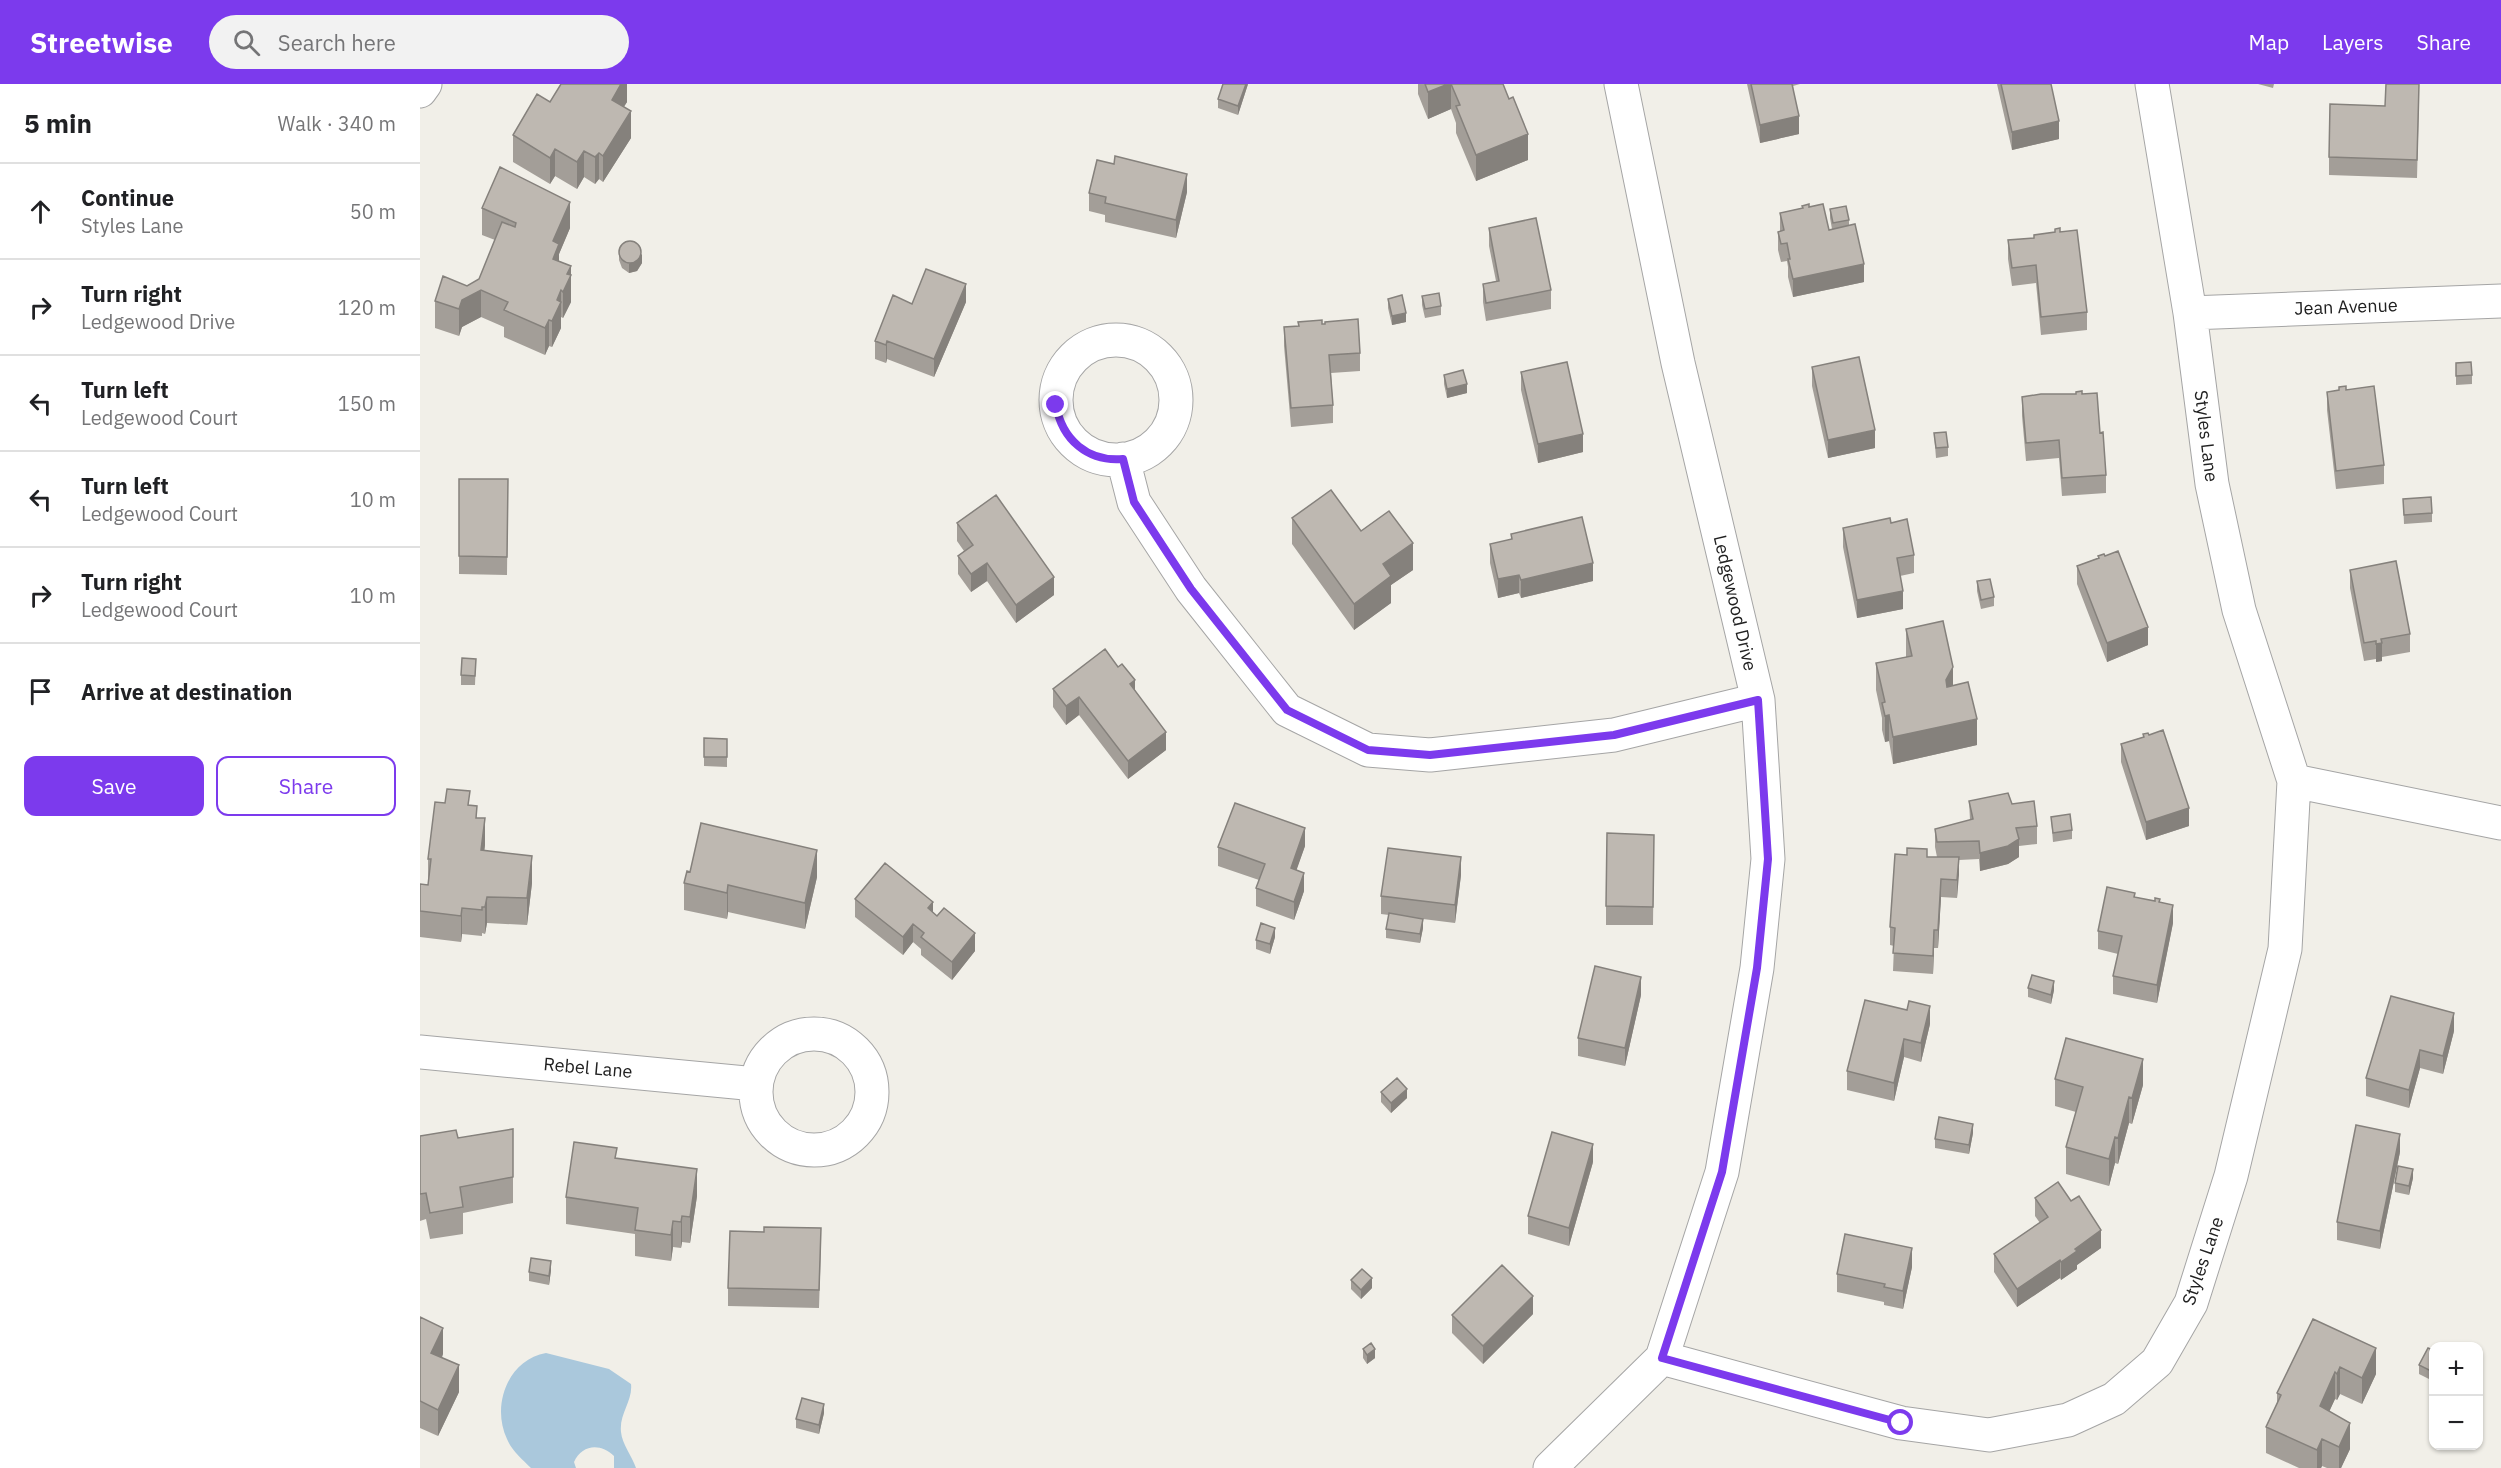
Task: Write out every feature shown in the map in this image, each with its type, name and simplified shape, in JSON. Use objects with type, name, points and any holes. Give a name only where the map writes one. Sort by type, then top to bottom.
[{"type":"street","points":[[420,91],[425,84]]},
{"type":"street","name":"Ledgewood Drive","points":[[1550,1468],[1662,1358],[1722,1172],[1757,968],[1768,859],[1758,700],[1678,363],[1621,84]]},
{"type":"street","name":"Styles Lane","points":[[1662,1358],[1901,1423],[1989,1435],[2068,1420],[2114,1399],[2157,1362],[2191,1303],[2231,1176],[2284,949],[2294,781],[2236,599],[2212,484],[2190,313],[2152,84]]},
{"type":"street","name":"Jean Avenue","points":[[2190,313],[2501,301]]},
{"type":"street","points":[[1123,459],[1134,502],[1191,589],[1287,710],[1368,750],[1430,755],[1614,735],[1758,700]]},
{"type":"street","points":[[2294,781],[2501,823]]},
{"type":"street","name":"Rebel Lane","points":[[420,1052],[756,1084]]},
{"type":"water","points":[[546,1353],[609,1369],[631,1384],[621,1432],[636,1468],[614,1468],[614,1456],[598,1447],[587,1449],[577,1456],[574,1462],[576,1468],[531,1468],[514,1451],[507,1439],[501,1412],[506,1386],[522,1365],[533,1357]]},
{"type":"building","points":[[561,84],[621,84],[612,100],[631,111],[603,156],[599,153],[595,157],[584,151],[577,162],[555,149],[550,158],[513,135],[537,94],[550,102]]},
{"type":"building","points":[[1223,84],[1246,84],[1238,106],[1218,99]]},
{"type":"building","points":[[1425,84],[1448,84],[1428,92]]},
{"type":"building","points":[[1451,84],[1503,84],[1509,99],[1513,97],[1528,134],[1476,155],[1456,106],[1460,105]]},
{"type":"building","points":[[1751,84],[1792,84],[1799,116],[1760,125]]},
{"type":"building","points":[[2001,84],[2051,84],[2059,121],[2012,132]]},
{"type":"building","points":[[2386,84],[2419,84],[2417,160],[2329,157],[2330,104],[2385,106]]},
{"type":"building","points":[[1115,156],[1187,174],[1176,220],[1105,203],[1106,197],[1089,193],[1097,160],[1114,164]]},
{"type":"building","points":[[500,167],[570,202],[553,241],[559,244],[553,259],[571,266],[567,274],[571,275],[563,292],[561,290],[557,300],[561,302],[552,321],[549,320],[545,328],[504,310],[508,302],[481,290],[462,300],[459,309],[435,301],[443,276],[467,286],[479,279],[502,222],[515,227],[516,223],[482,208]]},
{"type":"building","points":[[1809,204],[1809,207],[1823,204],[1829,230],[1855,224],[1864,264],[1793,279],[1787,243],[1781,244],[1778,232],[1784,230],[1780,213],[1803,208],[1802,206]]},
{"type":"building","points":[[1846,206],[1849,220],[1833,223],[1830,209]]},
{"type":"building","points":[[1536,218],[1551,290],[1486,303],[1483,284],[1499,281],[1489,228]]},
{"type":"building","points":[[2060,228],[2060,232],[2077,230],[2087,312],[2041,317],[2036,265],[2012,268],[2008,240],[2034,238],[2034,235],[2055,232],[2055,229]]},
{"type":"building","points":[[630,241],[640,248],[641,252],[634,262],[630,263],[620,256],[619,252],[626,242]]},
{"type":"building","points":[[926,269],[966,284],[934,359],[887,341],[886,345],[875,341],[893,295],[912,304]]},
{"type":"building","points":[[1439,293],[1441,306],[1425,309],[1422,296]]},
{"type":"building","points":[[1402,295],[1406,313],[1392,316],[1388,299]]},
{"type":"building","points":[[1358,319],[1360,353],[1329,355],[1333,405],[1291,408],[1284,327],[1299,326],[1298,322],[1322,320],[1322,324],[1325,324],[1325,322]]},
{"type":"building","points":[[1859,357],[1875,430],[1828,440],[1812,367]]},
{"type":"building","points":[[1567,362],[1583,434],[1538,444],[1521,372]]},
{"type":"building","points":[[2471,362],[2472,375],[2456,376],[2456,363]]},
{"type":"building","points":[[1463,370],[1467,384],[1447,389],[1444,375]]},
{"type":"building","points":[[2346,386],[2346,390],[2374,386],[2384,465],[2336,471],[2327,392]]},
{"type":"building","points":[[2082,391],[2082,394],[2097,393],[2106,475],[2062,478],[2059,440],[2026,443],[2022,397],[2041,394],[2076,394]]},
{"type":"building","points":[[1946,432],[1948,447],[1936,448],[1934,433]]},
{"type":"building","points":[[459,479],[508,479],[507,557],[459,556]]},
{"type":"building","points":[[1331,490],[1361,531],[1389,511],[1413,543],[1383,564],[1391,576],[1354,604],[1292,518]]},
{"type":"building","points":[[996,495],[1054,577],[1016,605],[987,563],[971,574],[958,556],[973,545],[957,523]]},
{"type":"building","points":[[2431,497],[2432,513],[2404,515],[2403,499]]},
{"type":"building","points":[[1582,517],[1593,563],[1521,580],[1519,575],[1498,579],[1490,544],[1512,539],[1511,534]]},
{"type":"building","points":[[1890,518],[1891,523],[1907,519],[1914,555],[1897,558],[1903,591],[1857,600],[1843,528]]},
{"type":"building","points":[[2118,551],[2148,627],[2107,643],[2077,566],[2099,558],[2098,556]]},
{"type":"building","points":[[2396,561],[2410,634],[2381,639],[2382,643],[2376,644],[2376,641],[2364,643],[2350,570]]},
{"type":"building","points":[[1990,579],[1994,597],[1981,600],[1977,581]]},
{"type":"building","points":[[1943,621],[1953,667],[1946,680],[1947,687],[1968,682],[1977,719],[1893,737],[1889,715],[1885,716],[1882,703],[1885,702],[1876,663],[1912,656],[1906,629]]},
{"type":"building","points":[[1105,649],[1118,667],[1122,664],[1135,680],[1130,684],[1166,732],[1128,761],[1079,697],[1066,706],[1053,689]]},
{"type":"building","points":[[462,658],[476,659],[475,676],[461,675]]},
{"type":"building","points":[[2163,730],[2189,808],[2146,822],[2121,744],[2144,737],[2143,734],[2148,733],[2149,735]]},
{"type":"building","points":[[704,738],[727,739],[727,757],[704,757]]},
{"type":"building","points":[[447,789],[470,791],[468,805],[477,806],[476,818],[485,818],[481,850],[532,856],[527,898],[487,897],[482,910],[462,908],[461,916],[420,911],[420,884],[428,885],[431,859],[428,859],[435,802],[445,803]]},
{"type":"building","points":[[2008,793],[2012,804],[2034,801],[2037,826],[2016,828],[2019,839],[2008,846],[1980,853],[1979,841],[1937,842],[1935,829],[1973,819],[1969,801]]},
{"type":"building","points":[[1235,803],[1305,828],[1291,868],[1304,873],[1294,902],[1256,888],[1265,864],[1218,847]]},
{"type":"building","points":[[2070,814],[2072,830],[2053,833],[2051,817]]},
{"type":"building","points":[[701,823],[817,850],[805,903],[728,885],[727,893],[684,883],[687,871],[690,872]]},
{"type":"building","points":[[1607,833],[1654,835],[1653,907],[1606,906]]},
{"type":"building","points":[[1388,848],[1461,857],[1455,905],[1381,896]]},
{"type":"building","points":[[1907,848],[1927,849],[1927,857],[1959,857],[1957,880],[1941,879],[1938,930],[1934,930],[1933,956],[1893,953],[1895,928],[1890,927],[1895,854],[1907,855]]},
{"type":"building","points":[[885,863],[933,902],[928,908],[937,916],[944,908],[975,933],[952,962],[921,937],[924,933],[913,924],[903,937],[855,899]]},
{"type":"building","points":[[2107,887],[2135,893],[2134,897],[2155,901],[2155,898],[2160,899],[2159,902],[2173,905],[2157,985],[2113,976],[2122,936],[2098,931]]},
{"type":"building","points":[[1389,913],[1423,919],[1420,934],[1386,929]]},
{"type":"building","points":[[1261,923],[1275,928],[1270,944],[1256,940]]},
{"type":"building","points":[[1595,966],[1641,977],[1625,1048],[1578,1038]]},
{"type":"building","points":[[2032,975],[2054,981],[2051,995],[2028,988]]},
{"type":"building","points":[[2391,996],[2454,1013],[2443,1056],[2420,1050],[2409,1090],[2366,1078]]},
{"type":"building","points":[[1865,1000],[1907,1010],[1909,1001],[1930,1006],[1921,1043],[1904,1039],[1894,1083],[1847,1071]]},
{"type":"building","points":[[2066,1038],[2143,1059],[2132,1098],[2129,1097],[2118,1138],[2115,1137],[2109,1159],[2066,1147],[2083,1087],[2055,1079]]},
{"type":"building","points":[[1397,1078],[1407,1089],[1391,1103],[1381,1092]]},
{"type":"building","points":[[1939,1117],[1973,1124],[1969,1145],[1935,1139]]},
{"type":"building","points":[[2356,1125],[2400,1134],[2380,1231],[2337,1222]]},
{"type":"building","points":[[513,1129],[513,1177],[460,1187],[463,1207],[430,1213],[426,1193],[420,1194],[420,1136],[456,1130],[458,1138]]},
{"type":"building","points":[[1552,1132],[1593,1144],[1569,1228],[1528,1216]]},
{"type":"building","points":[[574,1142],[617,1148],[615,1158],[697,1169],[690,1217],[682,1216],[681,1222],[673,1221],[671,1235],[635,1230],[638,1208],[566,1197]]},
{"type":"building","points":[[2398,1166],[2413,1169],[2409,1186],[2395,1183]]},
{"type":"building","points":[[2058,1182],[2071,1201],[2079,1196],[2101,1230],[2075,1249],[2077,1251],[2017,1289],[1994,1254],[2048,1217],[2035,1198]]},
{"type":"building","points":[[764,1227],[821,1228],[819,1290],[728,1288],[730,1231],[764,1232]]},
{"type":"building","points":[[1845,1234],[1912,1248],[1903,1291],[1884,1287],[1885,1284],[1837,1274]]},
{"type":"building","points":[[531,1258],[551,1261],[549,1276],[529,1272]]},
{"type":"building","points":[[1502,1265],[1533,1296],[1483,1346],[1452,1315]]},
{"type":"building","points":[[1362,1269],[1372,1278],[1361,1290],[1351,1280]]},
{"type":"building","points":[[420,1317],[443,1328],[431,1353],[459,1365],[438,1410],[420,1401]]},
{"type":"building","points":[[2313,1319],[2376,1348],[2362,1378],[2340,1367],[2337,1374],[2335,1372],[2320,1406],[2350,1423],[2339,1447],[2322,1439],[2317,1450],[2266,1427],[2281,1395],[2277,1393]]},
{"type":"building","points":[[1371,1343],[1375,1349],[1367,1355],[1363,1349]]},
{"type":"building","points":[[2428,1348],[2429,1348],[2429,1370],[2419,1365]]},
{"type":"building","points":[[802,1398],[824,1404],[819,1425],[796,1419]]},
{"type":"route","points":[[1056,405],[1061,426],[1066,435],[1082,450],[1102,459],[1123,459],[1134,502],[1191,589],[1287,710],[1368,750],[1430,755],[1614,735],[1758,700],[1768,859],[1757,968],[1722,1172],[1662,1358],[1901,1423]]}]
